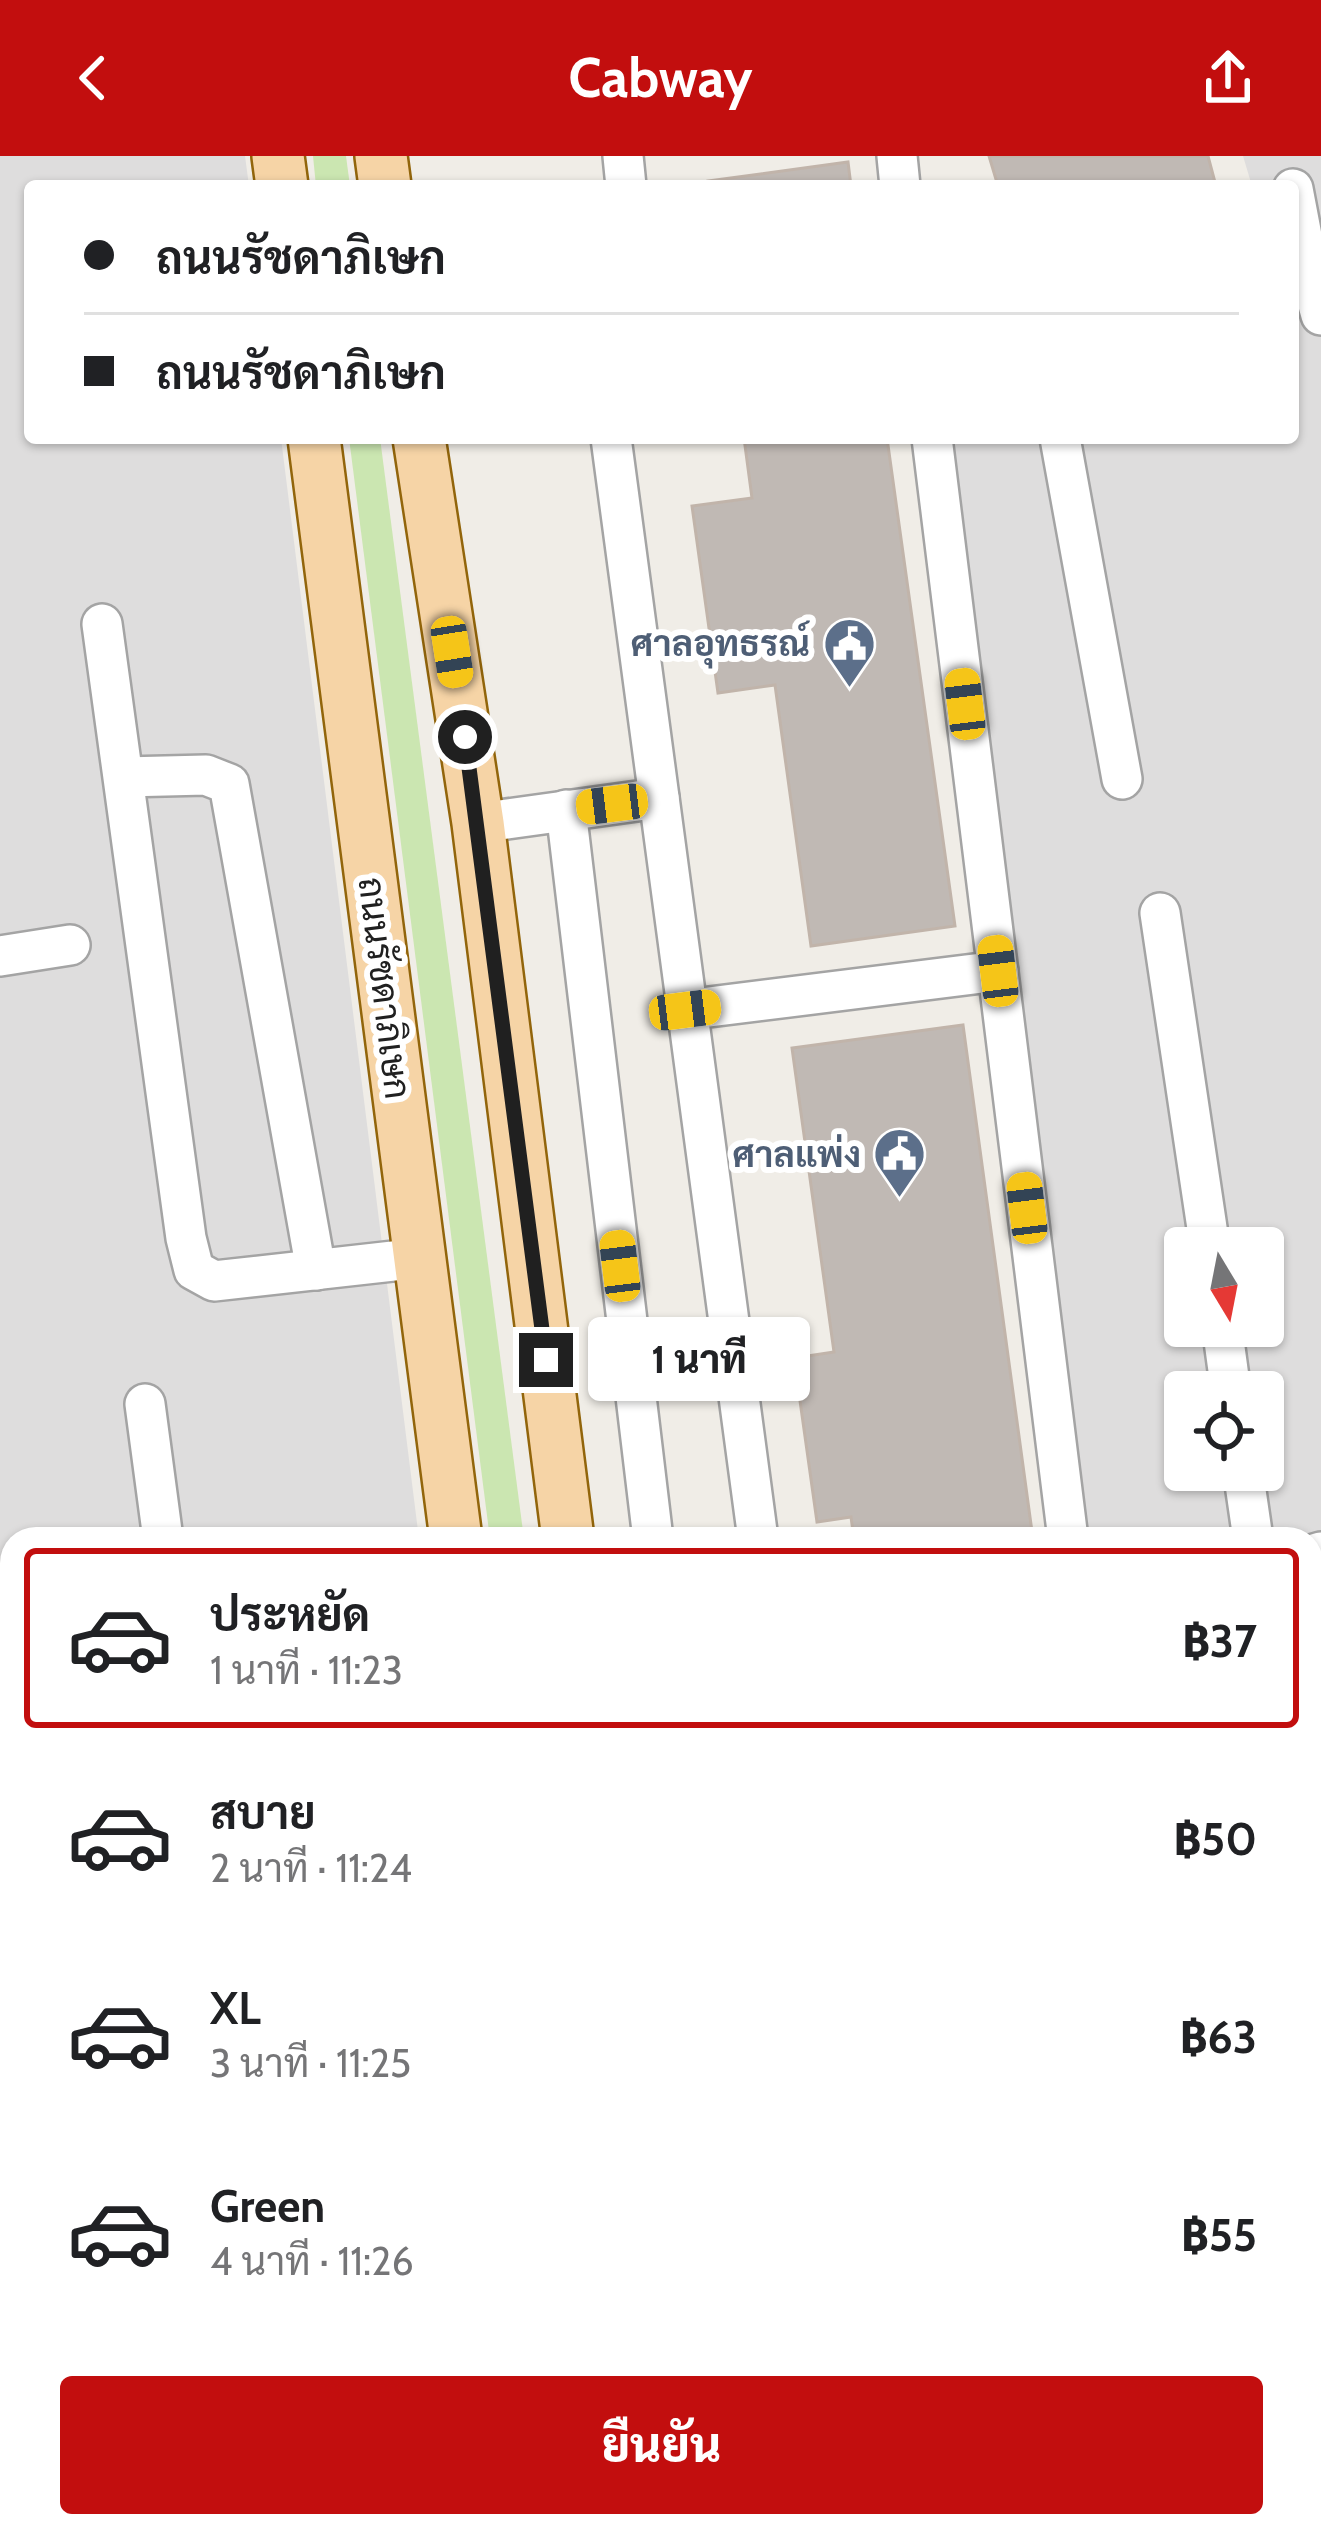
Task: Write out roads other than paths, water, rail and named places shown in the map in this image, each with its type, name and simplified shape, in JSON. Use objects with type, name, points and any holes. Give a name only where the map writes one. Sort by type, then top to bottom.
[{"type":"main road","name":"ถนนรัชดาภิเษก","points":[[315,444],[454,1527]]},
{"type":"main road","points":[[419,444],[478,823],[566,1527]]},
{"type":"street","points":[[1301,275],[1321,315]]},
{"type":"street","points":[[612,444],[756,1527]]},
{"type":"street","points":[[933,444],[1067,1527]]},
{"type":"street","points":[[1061,444],[1122,779]]},
{"type":"street","points":[[102,624],[185,1238],[194,1270],[214,1281],[420,1258]]},
{"type":"street","points":[[124,777],[206,775],[229,784],[316,1270]]},
{"type":"street","points":[[478,823],[659,798]]},
{"type":"street","points":[[566,810],[652,1527]]},
{"type":"street","points":[[1160,913],[1207,1227]]},
{"type":"street","points":[[0,956],[70,945]]},
{"type":"street","points":[[685,1010],[998,971]]},
{"type":"street","points":[[145,1404],[161,1527]]},
{"type":"street","points":[[1246,1491],[1251,1527]]},
{"type":"place","name":"ศาลอุทธรณ์","points":[[849,689]]},
{"type":"place","name":"ศาลแพ่ง","points":[[900,1200]]}]
